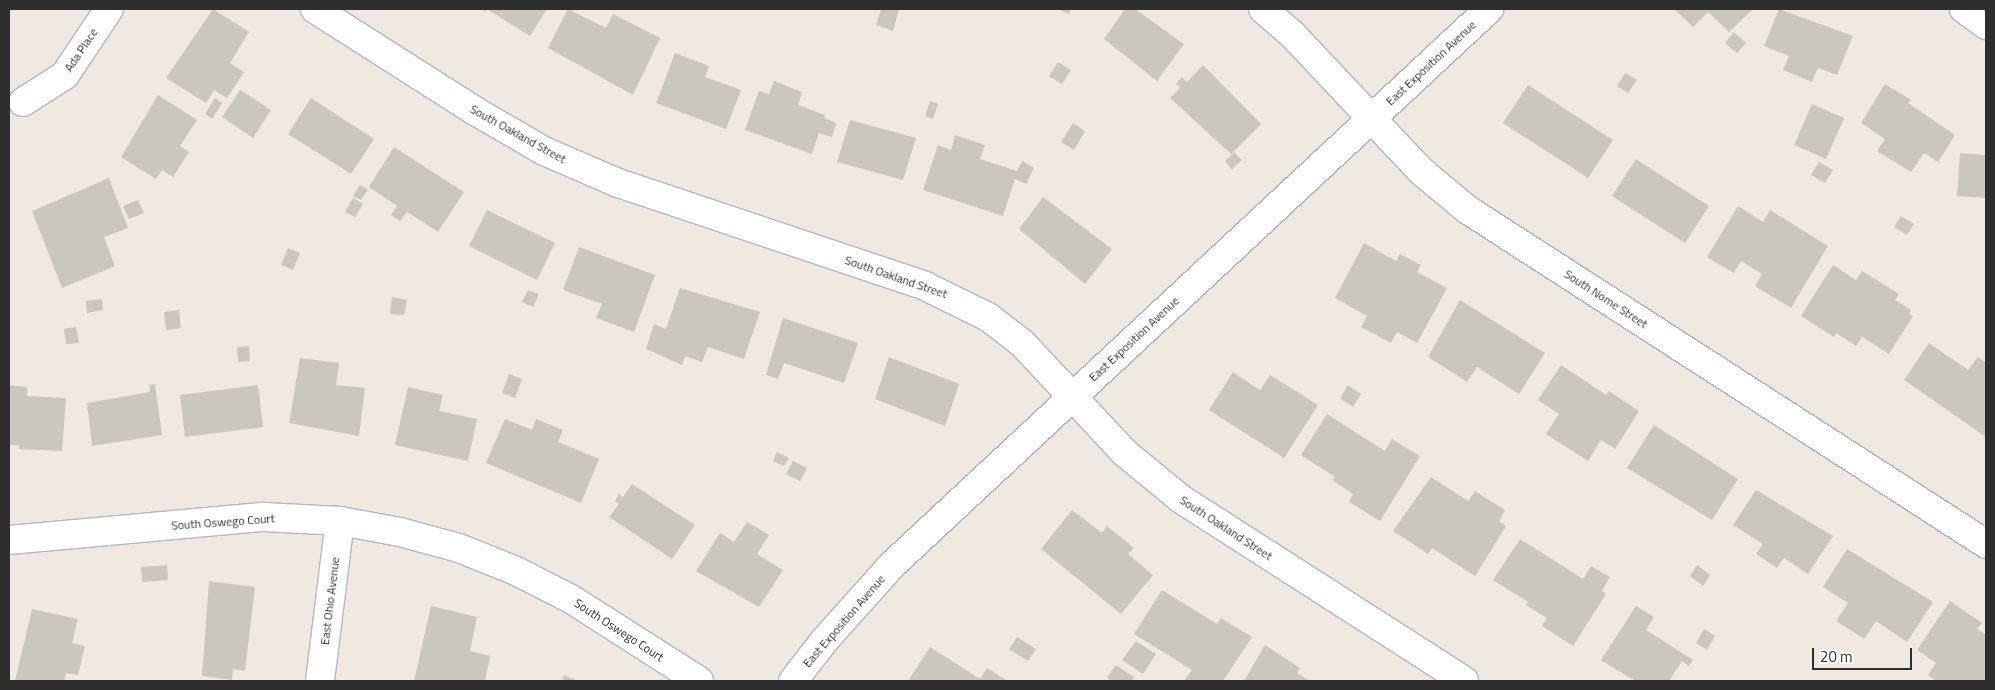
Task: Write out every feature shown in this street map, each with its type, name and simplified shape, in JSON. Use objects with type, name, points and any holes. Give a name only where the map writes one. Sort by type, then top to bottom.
[{"type":"street","name":"Ada Place","points":[[23,102],[65,75],[108,9]]},
{"type":"street","name":"South Oakland Street","points":[[316,9],[475,111],[544,151],[618,183],[951,296],[988,317],[1022,343],[1125,453],[1181,499],[1464,681]]},
{"type":"street","name":"South Nome Street","points":[[1263,9],[1291,33],[1422,172],[1468,210],[1986,544]]},
{"type":"street","name":"East Exposition Avenue","points":[[793,681],[824,641],[892,565],[1489,9]]},
{"type":"street","points":[[1964,9],[1986,25]]},
{"type":"street","name":"South Oswego Court","points":[[9,540],[264,517],[340,521],[400,532],[459,548],[516,571],[571,599],[699,681]]},
{"type":"street","name":"East Ohio Avenue","points":[[320,681],[340,521]]},
{"type":"building","points":[[213,9],[249,32],[230,63],[244,72],[227,98],[214,90],[206,103],[166,78]]},
{"type":"building","points":[[487,9],[547,9],[530,36]]},
{"type":"building","points":[[568,9],[606,28],[613,14],[660,38],[633,95],[548,48]]},
{"type":"building","points":[[881,9],[899,9],[893,31],[876,25]]},
{"type":"building","points":[[1058,9],[1071,9],[1069,14]]},
{"type":"building","points":[[1125,9],[1135,9],[1184,44],[1157,81],[1104,39]]},
{"type":"building","points":[[1674,9],[1753,9],[1729,32],[1708,12],[1693,27]]},
{"type":"building","points":[[1779,9],[1853,36],[1837,75],[1818,68],[1812,82],[1783,70],[1789,56],[1764,46]]},
{"type":"building","points":[[1734,32],[1746,43],[1737,53],[1725,43]]},
{"type":"building","points":[[675,53],[709,66],[705,77],[741,90],[726,129],[656,103]]},
{"type":"building","points":[[1058,62],[1071,70],[1062,84],[1049,76]]},
{"type":"building","points":[[1203,65],[1261,124],[1231,154],[1170,98],[1180,88],[1176,84],[1182,77],[1187,82]]},
{"type":"building","points":[[1625,73],[1637,80],[1628,93],[1617,86]]},
{"type":"building","points":[[774,81],[802,92],[798,105],[825,115],[824,118],[836,123],[832,137],[819,133],[812,154],[745,130],[759,91],[769,94]]},
{"type":"building","points":[[1885,84],[1911,100],[1908,103],[1955,135],[1938,162],[1924,153],[1911,172],[1877,151],[1885,139],[1861,123]]},
{"type":"building","points":[[1528,85],[1613,140],[1588,178],[1503,123]]},
{"type":"building","points":[[240,90],[271,110],[253,138],[222,117]]},
{"type":"building","points":[[158,95],[197,120],[180,146],[189,152],[173,177],[162,170],[156,179],[121,157]]},
{"type":"building","points":[[215,98],[222,103],[212,119],[205,114]]},
{"type":"building","points":[[311,98],[374,139],[351,174],[288,134]]},
{"type":"building","points":[[930,101],[938,104],[933,119],[925,116]]},
{"type":"building","points":[[1812,104],[1844,118],[1826,159],[1794,145]]},
{"type":"building","points":[[850,120],[916,138],[903,180],[837,162]]},
{"type":"building","points":[[1073,123],[1085,131],[1074,150],[1061,142]]},
{"type":"building","points":[[955,135],[985,145],[980,159],[1017,171],[1022,161],[1034,168],[1026,184],[1015,179],[1003,216],[923,190],[938,145],[951,150]]},
{"type":"building","points":[[394,147],[464,192],[438,232],[407,212],[400,221],[391,215],[397,206],[369,187]]},
{"type":"building","points":[[1234,152],[1242,160],[1232,169],[1225,161]]},
{"type":"building","points":[[1960,153],[1986,155],[1986,198],[1957,196]]},
{"type":"building","points":[[1636,159],[1709,206],[1685,243],[1612,196]]},
{"type":"building","points":[[1819,162],[1833,170],[1825,183],[1811,175]]},
{"type":"building","points":[[109,178],[128,228],[104,237],[115,266],[62,288],[32,211]]},
{"type":"building","points":[[360,185],[368,190],[361,200],[353,196]]},
{"type":"building","points":[[1043,197],[1112,249],[1085,284],[1019,229]]},
{"type":"building","points":[[353,198],[363,204],[355,217],[345,212]]},
{"type":"building","points":[[138,200],[144,213],[129,219],[123,206]]},
{"type":"building","points":[[1738,206],[1763,222],[1770,210],[1828,246],[1791,308],[1755,286],[1762,274],[1741,261],[1734,273],[1707,257]]},
{"type":"building","points":[[487,210],[555,243],[537,280],[469,246]]},
{"type":"building","points":[[1901,216],[1914,224],[1907,235],[1894,227]]},
{"type":"building","points":[[1364,243],[1396,261],[1400,254],[1421,265],[1417,272],[1447,288],[1417,343],[1397,332],[1391,343],[1361,327],[1367,316],[1335,298]]},
{"type":"building","points":[[579,247],[655,275],[634,332],[596,318],[602,304],[563,290]]},
{"type":"building","points":[[288,248],[300,253],[293,270],[281,265]]},
{"type":"building","points":[[1833,265],[1856,280],[1862,271],[1899,294],[1895,300],[1911,310],[1909,314],[1913,316],[1889,354],[1862,337],[1856,346],[1836,333],[1834,337],[1801,316]]},
{"type":"building","points":[[680,288],[760,312],[744,359],[708,347],[702,362],[685,356],[682,365],[646,349],[654,324],[666,329]]},
{"type":"building","points":[[528,290],[539,294],[533,307],[522,302]]},
{"type":"building","points":[[392,297],[407,300],[404,315],[390,314]]},
{"type":"building","points":[[102,299],[103,310],[87,313],[86,301]]},
{"type":"building","points":[[1460,300],[1545,353],[1519,394],[1477,367],[1467,382],[1428,357]]},
{"type":"building","points":[[179,310],[181,328],[166,330],[164,312]]},
{"type":"building","points":[[783,318],[858,343],[844,383],[784,363],[778,379],[766,375]]},
{"type":"building","points":[[76,327],[79,343],[66,344],[64,329]]},
{"type":"building","points":[[1929,343],[1968,370],[1978,357],[1986,363],[1986,437],[1904,380]]},
{"type":"building","points":[[249,346],[250,361],[238,362],[237,347]]},
{"type":"building","points":[[889,357],[959,384],[945,426],[875,399]]},
{"type":"building","points":[[300,358],[339,363],[336,385],[365,388],[359,436],[289,423]]},
{"type":"building","points":[[1561,365],[1606,395],[1609,391],[1639,411],[1615,449],[1601,440],[1588,461],[1546,434],[1559,414],[1538,400]]},
{"type":"building","points":[[1233,372],[1260,390],[1270,375],[1318,405],[1284,458],[1209,410]]},
{"type":"building","points":[[509,374],[522,379],[515,398],[502,393]]},
{"type":"building","points":[[155,384],[162,435],[92,446],[87,403],[150,392],[149,385]]},
{"type":"building","points":[[9,385],[27,387],[27,396],[66,398],[62,451],[19,449],[19,445],[9,445]]},
{"type":"building","points":[[258,385],[263,427],[185,437],[180,395]]},
{"type":"building","points":[[1348,385],[1361,394],[1353,407],[1340,398]]},
{"type":"building","points":[[408,387],[443,395],[439,411],[477,419],[468,461],[395,445]]},
{"type":"building","points":[[1327,414],[1385,451],[1392,439],[1420,456],[1380,521],[1349,502],[1353,494],[1332,480],[1335,477],[1301,455]]},
{"type":"building","points":[[505,419],[532,430],[536,419],[563,430],[558,442],[599,459],[581,503],[486,463]]},
{"type":"building","points":[[1654,425],[1738,479],[1712,520],[1627,468]]},
{"type":"building","points":[[777,452],[789,458],[784,466],[773,461]]},
{"type":"building","points":[[793,461],[807,468],[800,481],[786,474]]},
{"type":"building","points":[[1431,477],[1468,501],[1475,491],[1505,510],[1499,521],[1506,526],[1475,576],[1432,548],[1428,554],[1393,531]]},
{"type":"building","points":[[632,484],[695,525],[672,559],[609,517],[619,504],[615,501],[619,494],[623,497]]},
{"type":"building","points":[[1756,490],[1833,536],[1808,574],[1784,558],[1777,568],[1756,554],[1763,544],[1733,525]]},
{"type":"building","points":[[1072,510],[1102,533],[1107,526],[1134,548],[1128,554],[1153,575],[1121,614],[1041,549]]},
{"type":"building","points":[[747,522],[769,535],[757,554],[783,570],[759,607],[696,571],[720,533],[734,542]]},
{"type":"building","points":[[1520,539],[1583,579],[1591,566],[1610,577],[1602,591],[1606,594],[1573,646],[1542,626],[1547,618],[1526,605],[1528,602],[1493,580]]},
{"type":"building","points":[[1847,549],[1933,602],[1907,642],[1876,621],[1864,639],[1836,621],[1848,603],[1823,587]]},
{"type":"building","points":[[167,565],[168,580],[142,582],[141,567]]},
{"type":"building","points":[[1697,565],[1710,575],[1703,586],[1690,576]]},
{"type":"building","points":[[209,581],[255,587],[245,671],[233,669],[232,680],[202,676]]},
{"type":"building","points":[[1162,590],[1217,624],[1221,618],[1252,637],[1223,681],[1184,681],[1192,670],[1134,634]]},
{"type":"building","points":[[1950,601],[1982,623],[1977,629],[1986,635],[1986,681],[1936,681],[1928,675],[1936,663],[1917,650]]},
{"type":"building","points":[[431,606],[477,617],[470,651],[490,656],[485,681],[414,681]]},
{"type":"building","points":[[1636,606],[1654,617],[1646,630],[1693,660],[1689,666],[1682,661],[1669,681],[1635,681],[1601,660]]},
{"type":"building","points":[[32,609],[78,619],[72,643],[85,646],[78,675],[66,673],[64,681],[15,681]]},
{"type":"building","points":[[1704,629],[1715,636],[1707,650],[1696,643]]},
{"type":"building","points":[[1017,637],[1036,649],[1028,661],[1009,649]]},
{"type":"building","points":[[1136,641],[1156,654],[1143,674],[1122,660]]},
{"type":"building","points":[[1265,645],[1300,668],[1297,673],[1310,681],[1244,681]]},
{"type":"building","points":[[930,647],[980,679],[987,668],[1007,681],[908,681]]},
{"type":"building","points":[[1116,665],[1134,677],[1132,681],[1113,681],[1107,678]]},
{"type":"building","points":[[564,675],[578,681],[562,681]]}]
